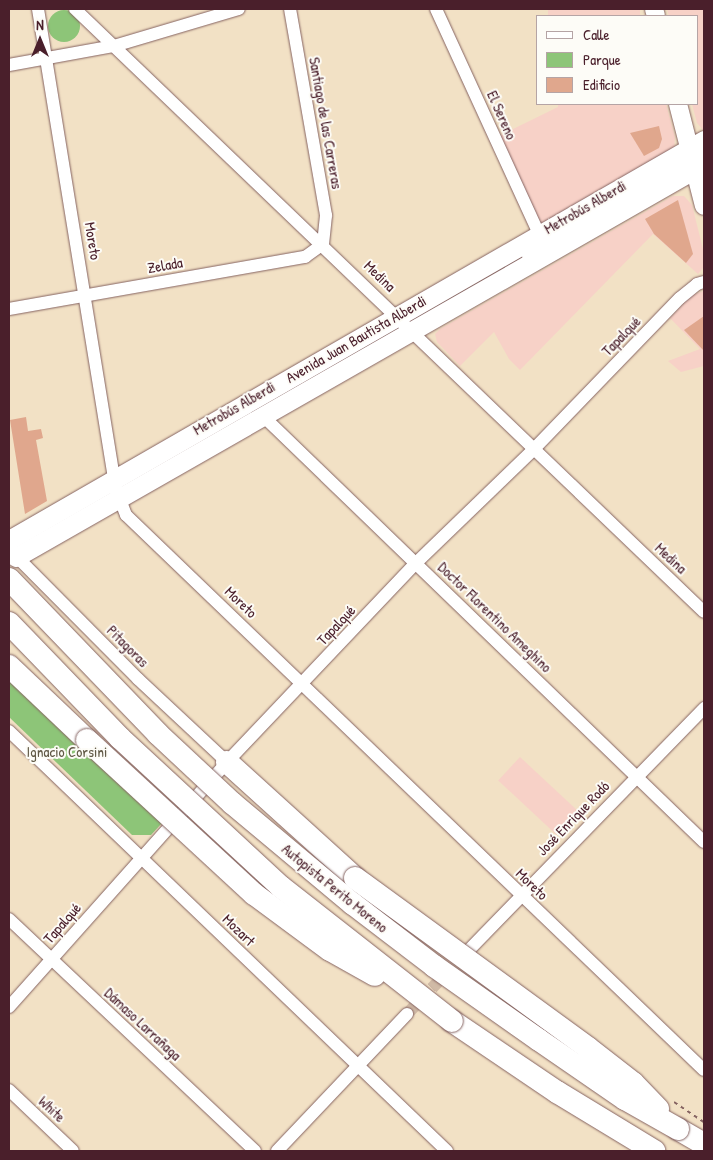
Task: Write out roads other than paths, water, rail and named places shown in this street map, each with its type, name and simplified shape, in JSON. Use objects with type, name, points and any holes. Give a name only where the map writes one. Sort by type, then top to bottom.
[{"type":"highway","name":"Autopista Perito Moreno","points":[[9,579],[158,734],[232,803],[346,898],[434,966],[539,1040],[625,1098],[704,1144]]},
{"type":"highway","name":"Autopista Perito Moreno","points":[[9,623],[120,738],[274,880],[452,1020],[564,1097],[654,1151]]},
{"type":"highway","points":[[9,666],[166,816],[284,918],[330,950],[452,1020]]},
{"type":"highway","points":[[227,762],[355,878],[588,1048],[633,1083],[678,1129]]},
{"type":"main road","points":[[678,105],[698,155],[704,206]]},
{"type":"main road","name":"Avenida Juan Bautista Alberdi","points":[[116,489],[263,416],[408,323],[539,234],[698,155]]},
{"type":"main road","name":"Avenida Juan Bautista Alberdi","points":[[12,548],[408,323],[698,155]]},
{"type":"street","name":"Moreto","points":[[38,9],[48,59],[116,489],[126,515],[521,896],[702,1065]]},
{"type":"street","name":"Medina","points":[[75,9],[408,323],[533,450],[704,612]]},
{"type":"street","points":[[9,65],[114,46],[239,9]]},
{"type":"street","name":"Santiago de las Carreras","points":[[290,9],[326,216],[323,244]]},
{"type":"street","name":"El Sereno","points":[[436,9],[539,234]]},
{"type":"street","name":"Zelada","points":[[9,309],[305,257],[323,244]]},
{"type":"street","name":"Tapalqué","points":[[9,1008],[227,762],[416,563],[533,450],[680,298],[697,284],[704,282]]},
{"type":"street","name":"Doctor Florentino Ameghino","points":[[263,416],[704,842]]},
{"type":"street","name":"Pitagoras","points":[[12,548],[138,679],[227,762]]},
{"type":"street","name":"José Enrique Rodó","points":[[466,952],[636,775],[704,708]]},
{"type":"street","name":"Mozart","points":[[9,732],[447,1151]]},
{"type":"street","name":"Dámaso Larrañaga","points":[[9,919],[255,1151]]},
{"type":"street","points":[[277,1151],[407,1014]]},
{"type":"street","name":"White","points":[[9,1090],[74,1151]]},
{"type":"lane","name":"Metrobús Alberdi","points":[[514,262],[698,155]]},
{"type":"lane","name":"Metrobús Alberdi","points":[[220,430],[408,323]]},
{"type":"lane","name":"Metrobús Alberdi","points":[[194,445],[212,435]]},
{"type":"lane","points":[[152,469],[169,460]]},
{"type":"tunnel","points":[[407,1014],[466,953]]},
{"type":"park label","name":"Ignacio Corsini","points":[[67,752]]}]
